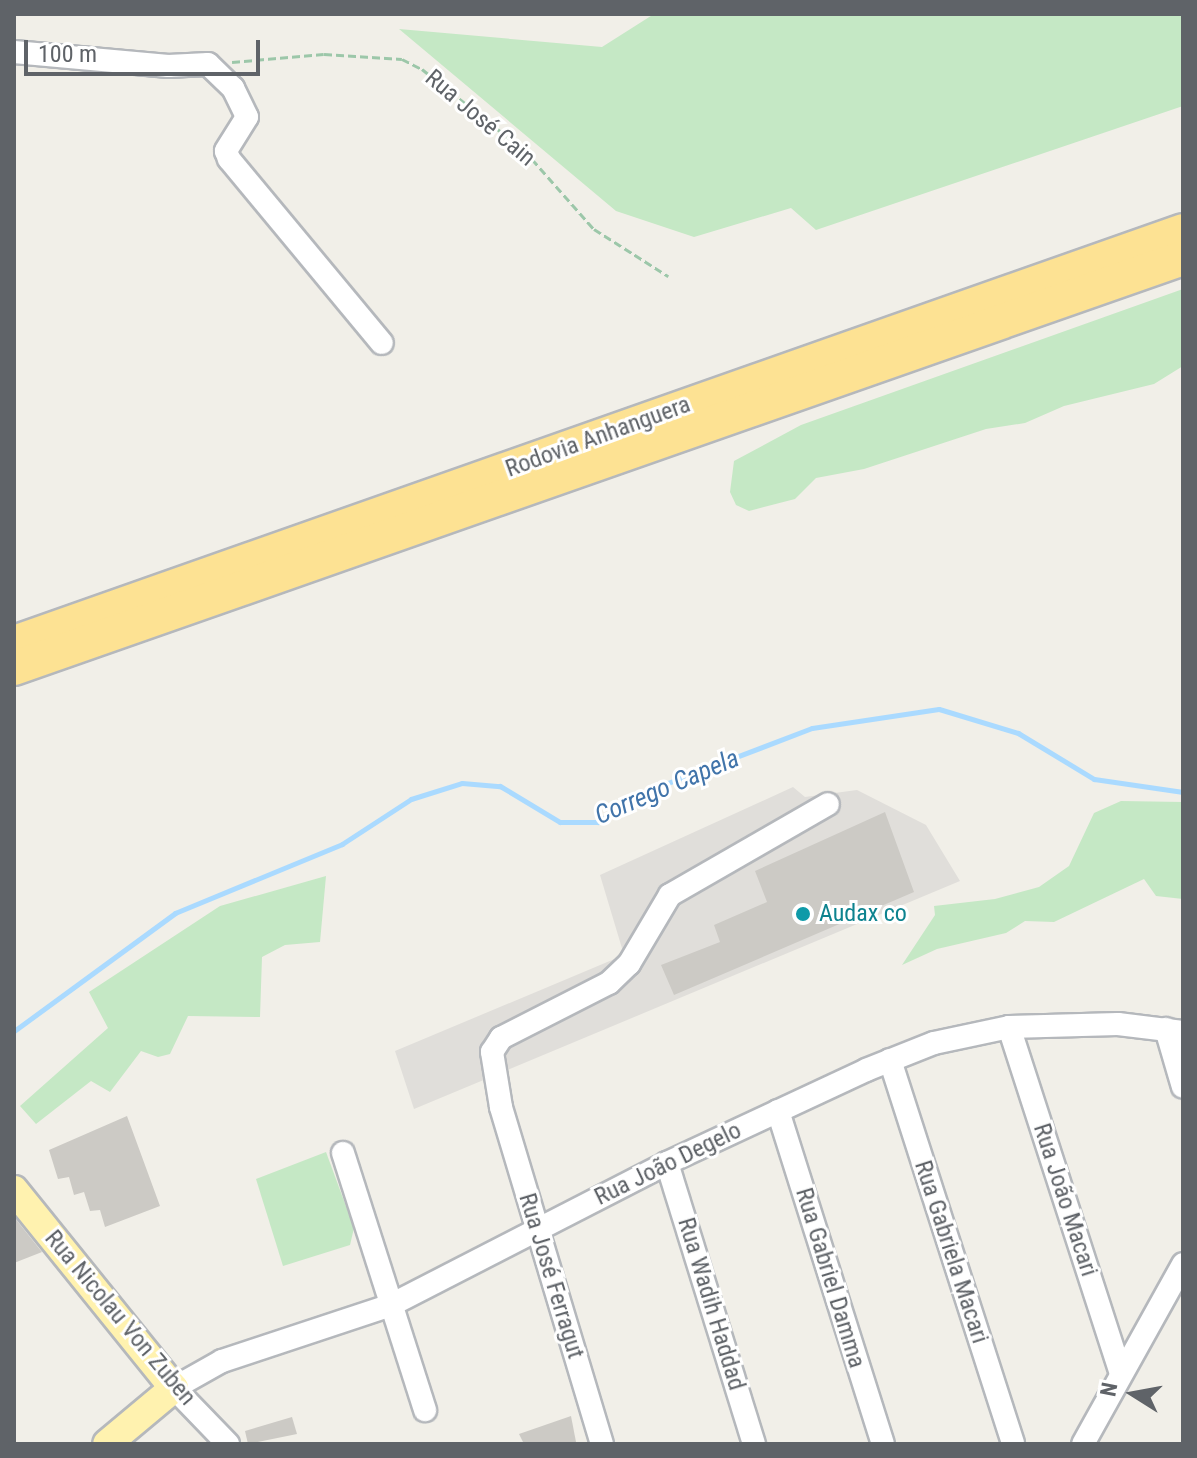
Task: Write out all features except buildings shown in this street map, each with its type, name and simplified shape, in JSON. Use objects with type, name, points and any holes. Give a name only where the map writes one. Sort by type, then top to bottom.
[{"type":"highway","name":"Rodovia Anhanguera","points":[[14,643],[1183,231]]},
{"type":"highway","name":"Rodovia Anhanguera","points":[[14,668],[1183,258]]},
{"type":"main road","name":"Rua Nicolau Von Zuben","points":[[14,1190],[174,1388]]},
{"type":"main road","points":[[107,1444],[174,1388]]},
{"type":"street","points":[[14,52],[168,66],[208,64],[233,88],[247,117],[226,151],[229,159],[382,343]]},
{"type":"street","name":"Rua José Ferragut","points":[[602,1444],[501,1107],[492,1052],[501,1038],[609,983],[629,964],[670,895],[828,804]]},
{"type":"street","name":"Rua João Degelo","points":[[174,1388],[222,1361],[391,1305],[667,1163],[890,1060],[962,1035],[1009,1027],[1118,1024],[1174,1031]]},
{"type":"street","name":"Rua João Macari","points":[[1009,1027],[1121,1373]]},
{"type":"street","points":[[1174,1031],[1183,1087]]},
{"type":"street","name":"Rua Gabriela Macari","points":[[890,1060],[1013,1444]]},
{"type":"street","name":"Rua Gabriel Damma","points":[[778,1111],[883,1444]]},
{"type":"street","points":[[343,1153],[425,1410]]},
{"type":"street","name":"Rua Wadih Haddad","points":[[667,1163],[754,1444]]},
{"type":"street","points":[[1083,1444],[1183,1264]]},
{"type":"street","name":"Rua Nicolau Von Zuben","points":[[174,1388],[228,1444]]},
{"type":"path","name":"Rua José Cain","points":[[208,64],[324,54],[402,59],[422,69],[524,150],[594,229],[668,276]]},
{"type":"shaded area","points":[[793,787],[805,797],[857,790],[926,825],[960,881],[414,1109],[395,1051],[624,955],[600,875]]},
{"type":"green space","points":[[654,14],[1183,14],[1183,106],[816,230],[791,208],[694,237],[616,211],[399,29],[602,47]]},
{"type":"green space","points":[[1183,289],[1183,366],[1154,384],[1064,406],[1025,423],[986,429],[864,469],[816,478],[795,499],[749,511],[736,505],[730,492],[734,461],[801,425]]},
{"type":"green space","points":[[1121,801],[1183,802],[1183,899],[1156,896],[1144,879],[1054,922],[1025,921],[1006,933],[937,949],[902,965],[935,915],[934,906],[995,899],[1039,887],[1069,866],[1094,813]]},
{"type":"green space","points":[[326,876],[320,942],[285,945],[262,957],[260,1017],[188,1016],[170,1054],[158,1057],[141,1051],[110,1092],[91,1081],[36,1124],[20,1106],[108,1028],[89,992],[220,906]]},
{"type":"green space","points":[[326,1152],[354,1228],[350,1245],[283,1266],[256,1179]]},
{"type":"waterway","name":"Corrego Capela","points":[[14,1031],[175,913],[342,844],[411,799],[462,783],[500,786],[560,822],[598,822],[639,794],[812,728],[939,709],[1018,733],[1094,779],[1183,792]]},
{"type":"place","name":"Audax co","points":[[803,914]]}]
